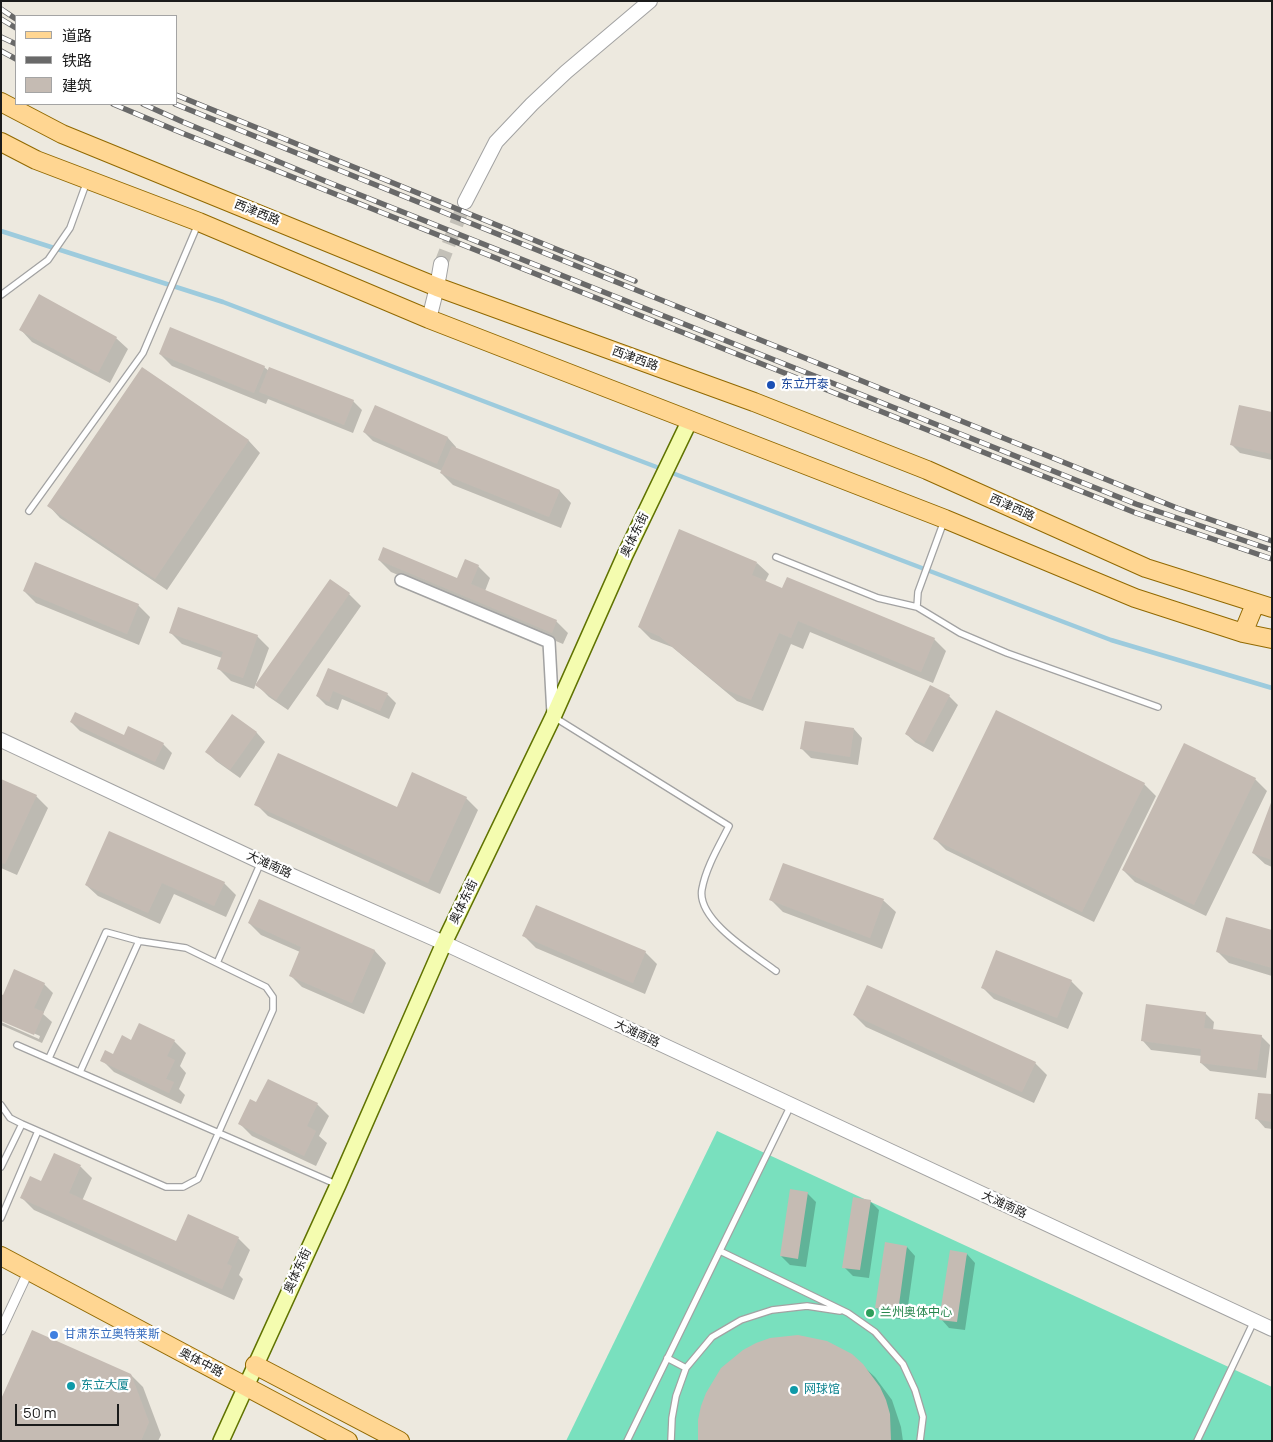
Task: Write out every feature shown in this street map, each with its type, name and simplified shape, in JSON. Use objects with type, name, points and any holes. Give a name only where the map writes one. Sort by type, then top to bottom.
[{"type":"main road","name":"西津西路","points":[[1,102],[62,134],[437,287],[754,402],[927,470],[1146,568],[1263,606]]},
{"type":"main road","points":[[1,142],[36,160],[199,222],[429,319],[945,519],[1135,598],[1243,633],[1272,639]]},
{"type":"main road","name":"奥体东街","points":[[221,1441],[338,1185],[444,943],[553,716],[625,555],[690,420]]},
{"type":"main road","points":[[1243,633],[1263,606]]},
{"type":"main road","name":"奥体中路","points":[[1,1256],[348,1441]]},
{"type":"main road","points":[[255,1365],[400,1441]]},
{"type":"street","points":[[465,202],[496,142],[566,72],[650,1]]},
{"type":"street","points":[[429,319],[441,264]]},
{"type":"street","points":[[401,580],[548,642],[553,716]]},
{"type":"street","name":"大滩南路","points":[[1,740],[262,862],[444,943],[1272,1329]]},
{"type":"street","points":[[1,1330],[29,1270]]},
{"type":"lane","points":[[1,295],[48,260],[70,228],[88,179]]},
{"type":"lane","points":[[29,512],[143,353],[199,222]]},
{"type":"lane","points":[[917,607],[918,592],[945,519]]},
{"type":"lane","points":[[776,557],[878,598],[917,607],[960,633],[1158,707]]},
{"type":"lane","points":[[553,716],[729,826],[711,863],[702,891],[707,913],[724,932],[776,971]]},
{"type":"lane","points":[[217,963],[262,862]]},
{"type":"lane","points":[[1,1105],[10,1118],[22,1124],[166,1187],[174,1188],[191,1184],[198,1179],[219,1133],[273,1010],[274,997],[266,986],[186,948],[139,942],[106,932],[49,1058]]},
{"type":"lane","points":[[80,1072],[139,942]]},
{"type":"lane","points":[[17,1044],[338,1185]]},
{"type":"lane","points":[[627,1441],[791,1105]]},
{"type":"lane","points":[[1,1166],[22,1124]]},
{"type":"lane","points":[[1,1218],[38,1131]]},
{"type":"lane","points":[[720,1251],[848,1313],[875,1332],[902,1364],[915,1390],[923,1417],[920,1441]]},
{"type":"lane","points":[[671,1441],[672,1418],[676,1396],[686,1368],[712,1337],[741,1320],[772,1310],[807,1306],[848,1313]]},
{"type":"lane","points":[[1197,1441],[1254,1321]]},
{"type":"lane","points":[[667,1358],[686,1368]]},
{"type":"green space","name":"兰州奥体中心","points":[[717,1131],[1272,1387],[1272,1441],[566,1441]]},
{"type":"building","points":[[39,294],[117,337],[98,373],[19,330]]},
{"type":"building","points":[[170,327],[265,366],[254,393],[159,354]]},
{"type":"building","points":[[142,367],[249,440],[155,579],[47,506]]},
{"type":"building","points":[[269,367],[354,400],[344,425],[259,392]]},
{"type":"building","points":[[375,405],[448,437],[437,464],[363,432]]},
{"type":"building","points":[[1239,405],[1272,412],[1272,454],[1230,445]]},
{"type":"building","points":[[452,446],[560,490],[549,517],[440,473]]},
{"type":"building","points":[[679,529],[757,562],[752,575],[782,588],[787,577],[935,638],[921,672],[798,621],[791,638],[779,633],[751,700],[724,689],[659,636],[638,627]]},
{"type":"building","points":[[383,547],[457,578],[465,559],[479,565],[471,584],[557,620],[552,633],[378,560]]},
{"type":"building","points":[[35,562],[139,604],[127,634],[23,591]]},
{"type":"building","points":[[330,579],[350,593],[276,700],[255,685]]},
{"type":"building","points":[[178,607],[258,635],[243,678],[217,669],[223,652],[169,633]]},
{"type":"building","points":[[328,668],[388,693],[380,711],[333,691],[329,702],[316,696]]},
{"type":"building","points":[[930,685],[950,695],[924,744],[905,734]]},
{"type":"building","points":[[996,710],[1145,783],[1082,912],[933,839]]},
{"type":"building","points":[[75,712],[124,735],[128,726],[164,743],[155,762],[70,722]]},
{"type":"building","points":[[232,714],[257,732],[230,770],[205,752]]},
{"type":"building","points":[[805,721],[854,728],[850,757],[800,749]]},
{"type":"building","points":[[1184,743],[1256,778],[1194,905],[1122,870]]},
{"type":"building","points":[[278,753],[397,807],[412,772],[467,797],[428,883],[254,805]]},
{"type":"building","points":[[1,779],[37,795],[5,864],[1,863]]},
{"type":"building","points":[[1272,800],[1272,860],[1252,853]]},
{"type":"building","points":[[109,831],[225,882],[214,906],[162,883],[148,913],[85,885]]},
{"type":"building","points":[[783,863],[884,899],[870,938],[769,900]]},
{"type":"building","points":[[259,899],[375,950],[352,1003],[289,976],[301,947],[248,923]]},
{"type":"building","points":[[536,905],[646,951],[633,983],[522,936]]},
{"type":"building","points":[[1226,917],[1272,930],[1272,968],[1216,952]]},
{"type":"building","points":[[996,950],[1072,980],[1057,1018],[981,988]]},
{"type":"building","points":[[14,969],[45,983],[34,1008],[44,1012],[34,1035],[1,1021],[1,994],[3,995]]},
{"type":"building","points":[[867,985],[1036,1062],[1022,1092],[853,1015]]},
{"type":"building","points":[[1146,1004],[1206,1012],[1204,1028],[1262,1035],[1257,1070],[1200,1063],[1201,1049],[1141,1041]]},
{"type":"building","points":[[139,1023],[175,1040],[167,1056],[175,1060],[166,1079],[174,1082],[169,1093],[100,1061],[105,1050],[113,1054],[122,1035],[131,1040]]},
{"type":"building","points":[[268,1079],[318,1103],[307,1126],[316,1131],[304,1156],[238,1124],[250,1099],[256,1102]]},
{"type":"building","points":[[1258,1093],[1272,1094],[1272,1122],[1255,1119]]},
{"type":"building","points":[[54,1153],[81,1165],[69,1193],[176,1241],[188,1214],[239,1237],[227,1264],[232,1266],[222,1289],[20,1198],[30,1176],[41,1181]]},
{"type":"building","points":[[790,1189],[808,1192],[798,1259],[780,1256]]},
{"type":"building","points":[[853,1197],[871,1200],[860,1270],[842,1268]]},
{"type":"building","points":[[885,1242],[907,1246],[898,1312],[875,1308]]},
{"type":"building","points":[[950,1250],[967,1253],[957,1322],[939,1320]]},
{"type":"building","name":"东立大厦","points":[[32,1330],[131,1374],[149,1422],[141,1441],[1,1441],[1,1399]]},
{"type":"building","name":"网球馆","points":[[798,1335],[827,1341],[852,1354],[863,1364],[880,1387],[886,1400],[890,1414],[891,1441],[698,1441],[698,1420],[701,1406],[706,1393],[721,1368],[743,1350],[756,1343],[770,1338]]},
{"type":"waterway","points":[[1,231],[223,302],[1111,640],[1272,688]]},
{"type":"tunnel","points":[[441,264],[465,202]]},
{"type":"railway","points":[[1,9],[15,18]]},
{"type":"railway","points":[[1,19],[15,27]]},
{"type":"railway","points":[[1,37],[15,44]]},
{"type":"railway","points":[[1,51],[15,58]]},
{"type":"railway","points":[[178,96],[635,281]]},
{"type":"railway","points":[[115,105],[1136,513],[1272,559]]},
{"type":"railway","points":[[145,105],[325,181],[1136,504],[1272,550]]},
{"type":"railway","points":[[177,105],[1177,508],[1272,541]]},
{"type":"place","name":"东立开泰","points":[[771,385]]},
{"type":"place","name":"兰州奥体中心","points":[[870,1313]]},
{"type":"place","name":"甘肃东立奥特莱斯","points":[[54,1335]]},
{"type":"place","name":"东立大厦","points":[[71,1386]]},
{"type":"place","name":"网球馆","points":[[794,1390]]}]
